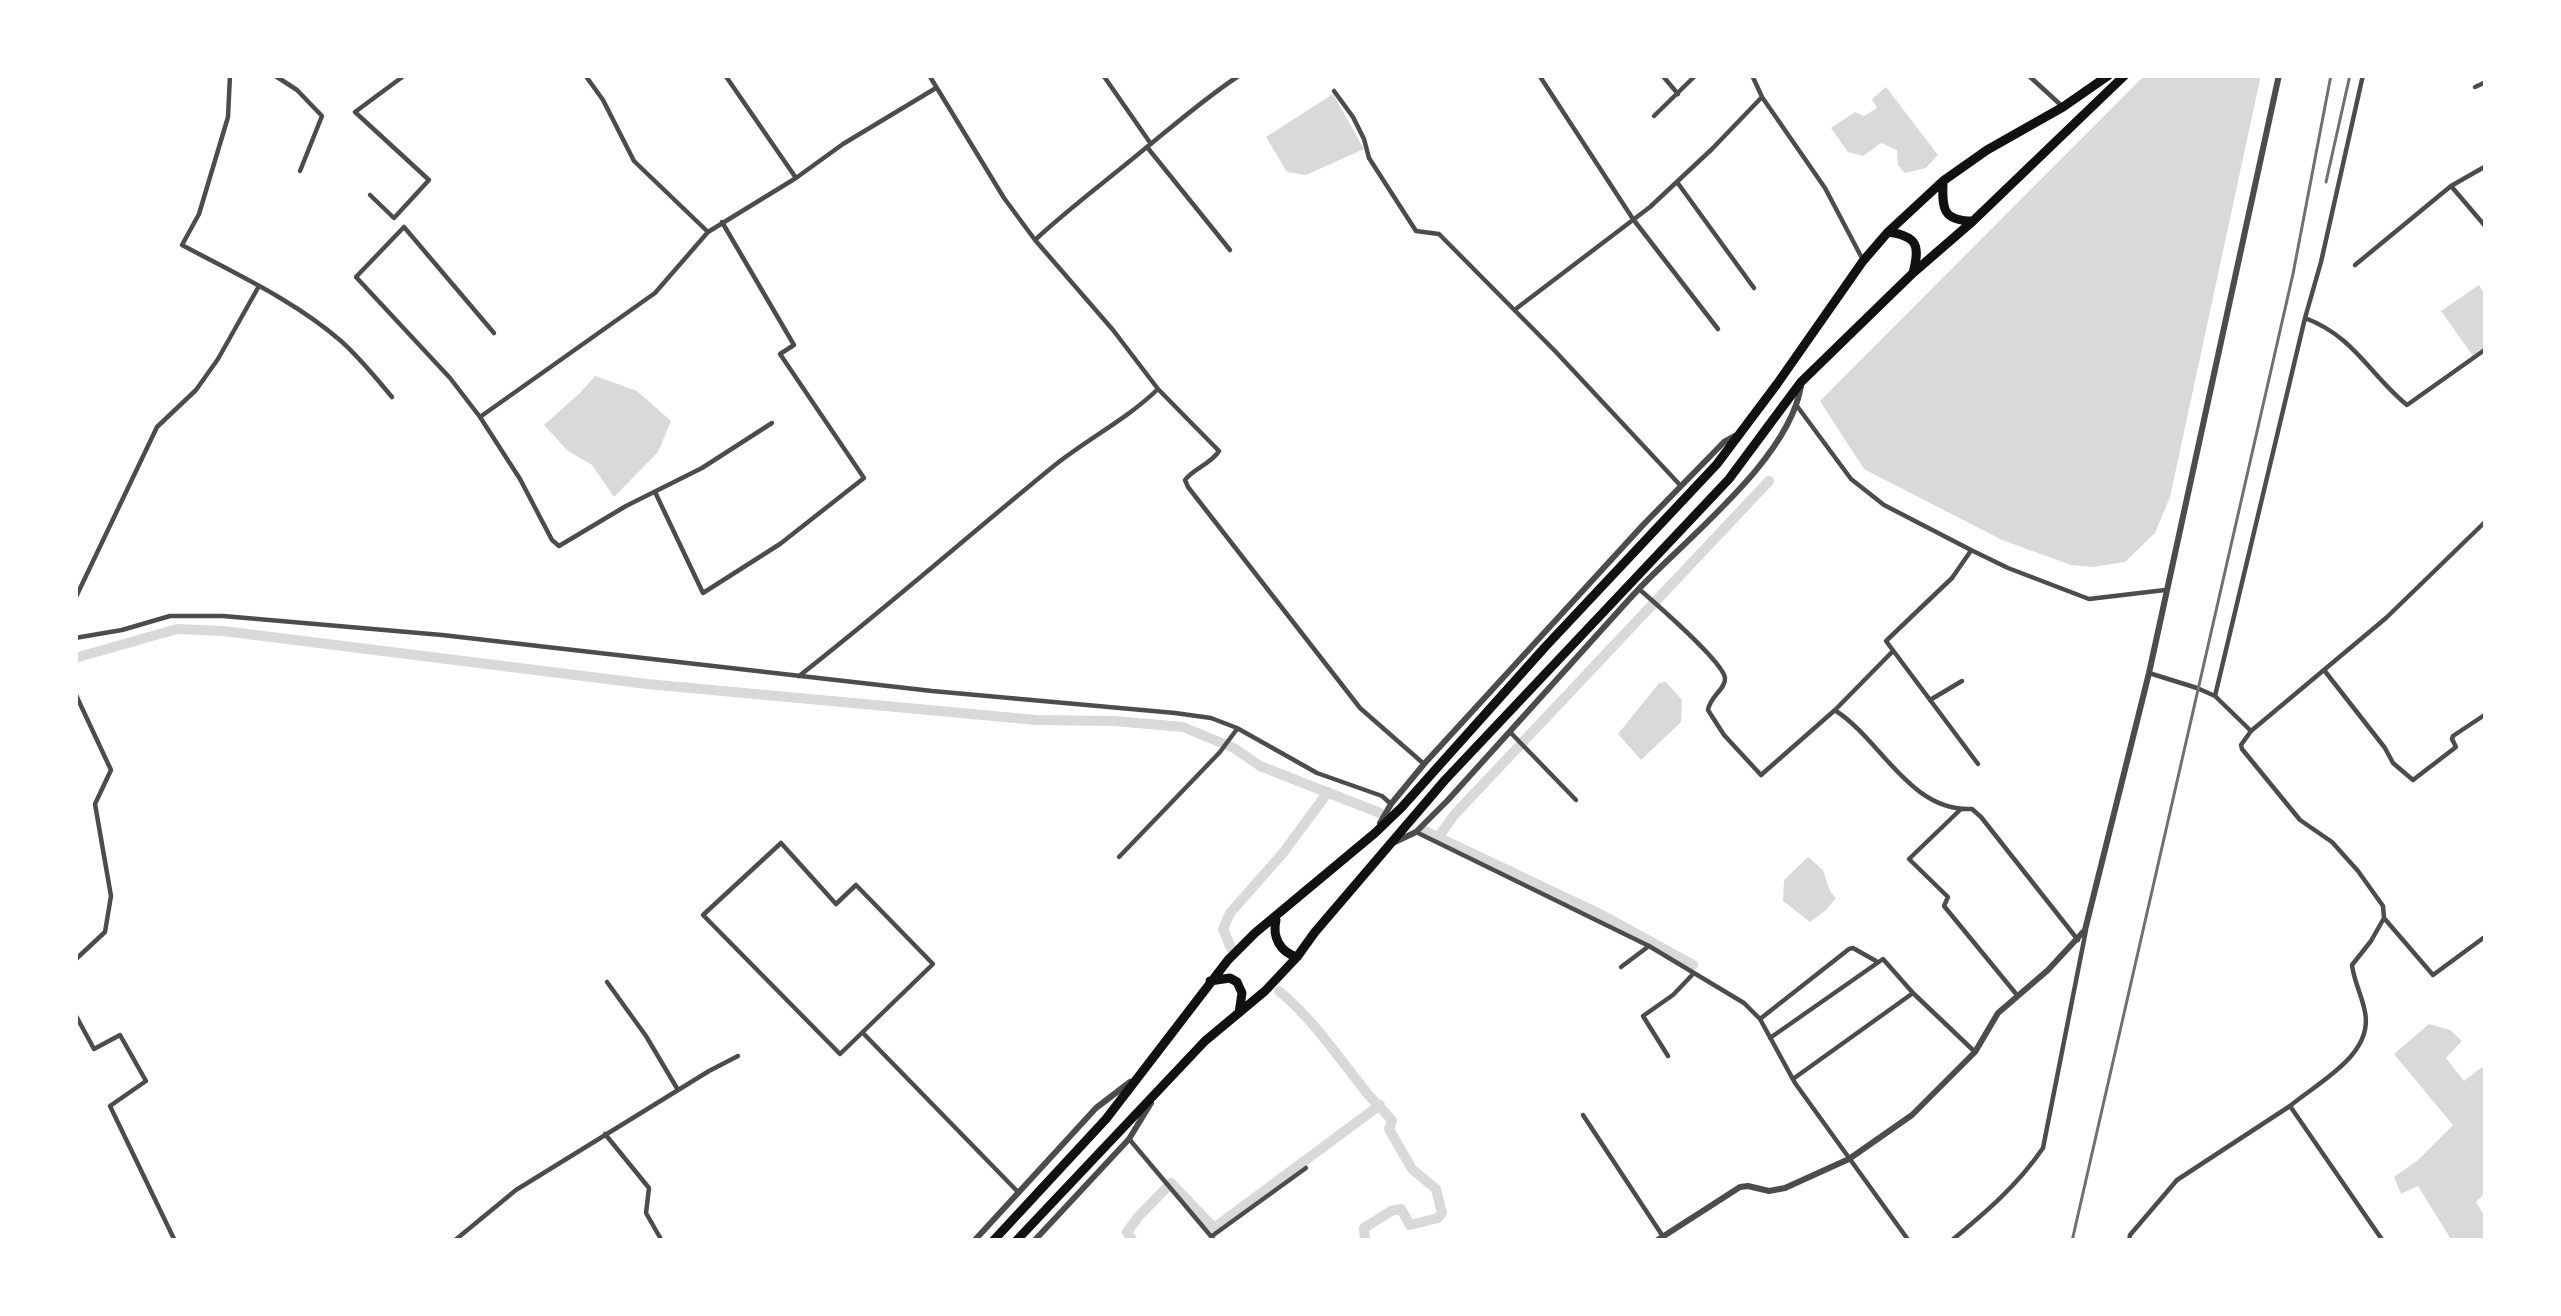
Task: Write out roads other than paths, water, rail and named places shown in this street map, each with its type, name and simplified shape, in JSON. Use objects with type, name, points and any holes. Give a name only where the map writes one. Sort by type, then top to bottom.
[{"type":"main road","points":[[993,1241],[1106,1118],[1210,982],[1255,934],[1402,807],[1690,494],[1743,430],[1888,232],[1943,181],[2109,75]]},
{"type":"main road","points":[[1016,1241],[1205,1041],[1297,957],[1386,847],[1498,722],[1729,479],[1802,382],[2125,75]]},
{"type":"main road","points":[[1943,181],[1946,213],[1958,221],[1973,221]]},
{"type":"main road","points":[[1888,232],[1913,242],[1917,254],[1913,273]]},
{"type":"main road","points":[[1276,918],[1277,942],[1297,957]]},
{"type":"main road","points":[[1210,982],[1230,978],[1238,982],[1242,993],[1238,1015]]},
{"type":"street","points":[[230,75],[229,117],[199,214],[182,245],[310,317],[343,343],[392,397]]},
{"type":"street","points":[[274,75],[322,116],[300,170]]},
{"type":"street","points":[[370,195],[394,218],[429,180],[355,112],[405,75]]},
{"type":"street","points":[[585,75],[634,161],[708,232]]},
{"type":"street","points":[[725,75],[796,178]]},
{"type":"street","points":[[929,75],[1035,240],[1158,388],[1219,451],[1189,475],[1188,487],[1360,708],[1424,764]]},
{"type":"street","points":[[1103,75],[1149,146],[1230,250]]},
{"type":"street","points":[[1035,240],[1196,104],[1240,75]]},
{"type":"street","points":[[1538,75],[1633,219],[1718,329]]},
{"type":"street","points":[[1662,75],[1678,94]]},
{"type":"street","points":[[1654,116],[1696,75]]},
{"type":"street","points":[[1752,75],[1825,188],[1863,261]]},
{"type":"street","points":[[2028,75],[2063,107]]},
{"type":"street","points":[[1951,1241],[1996,1205],[2043,1148],[2087,926],[2149,673],[2279,75]]},
{"type":"street","points":[[2215,696],[2362,75]]},
{"type":"street","points":[[2474,87],[2486,82]]},
{"type":"street","points":[[480,417],[655,293],[708,232],[936,88]]},
{"type":"street","points":[[1334,91],[1353,117],[1369,158],[1416,231],[1439,234],[1682,487]]},
{"type":"street","points":[[1515,310],[1677,182],[1762,97]]},
{"type":"street","points":[[2355,265],[2452,186],[2486,166]]},
{"type":"street","points":[[1677,182],[1754,288]]},
{"type":"street","points":[[2452,186],[2486,226]]},
{"type":"street","points":[[655,492],[704,593],[780,544],[864,478],[781,354],[794,345],[722,222]]},
{"type":"street","points":[[494,333],[404,227],[356,278],[480,417],[559,546],[702,468],[772,423]]},
{"type":"street","points":[[75,599],[157,427],[196,390],[259,286]]},
{"type":"street","points":[[2305,318],[2341,336],[2407,405],[2486,349]]},
{"type":"street","points":[[1386,847],[1416,832],[1512,735],[1639,589],[1740,488],[1797,406],[1802,382]]},
{"type":"street","points":[[799,676],[891,605],[1059,462],[1138,408],[1158,388]]},
{"type":"street","points":[[1797,406],[1852,479],[1884,506],[1971,550],[2089,599],[2165,590]]},
{"type":"street","points":[[1375,833],[1391,803],[1424,764],[1642,525],[1724,442],[1743,430]]},
{"type":"street","points":[[2129,1241],[2176,1180],[2290,1106],[2359,1046],[2366,1015],[2352,964],[2384,918],[2383,906],[2329,839],[2300,820],[2240,745],[2386,618],[2486,520]]},
{"type":"street","points":[[1971,550],[1952,578],[1886,644],[1978,764]]},
{"type":"street","points":[[1639,589],[1693,638],[1725,677],[1708,710],[1761,775],[1892,652]]},
{"type":"street","points":[[75,638],[170,616],[223,616],[1174,713],[1211,718],[1317,773],[1391,803]]},
{"type":"street","points":[[2324,670],[2393,763],[2414,780],[2456,747],[2453,736],[2486,714]]},
{"type":"street","points":[[2149,673],[2215,696],[2251,731]]},
{"type":"street","points":[[1930,700],[1962,681]]},
{"type":"street","points":[[75,693],[111,770],[95,804],[110,896],[105,932],[75,960]]},
{"type":"street","points":[[1835,710],[1924,795],[1961,809],[1972,808],[2078,940]]},
{"type":"street","points":[[1119,856],[1220,752],[1236,729]]},
{"type":"street","points":[[1512,735],[1576,800]]},
{"type":"street","points":[[1961,809],[1909,859],[1948,897],[1944,906],[2017,995]]},
{"type":"street","points":[[1416,832],[1648,946],[1744,1003],[1760,1019],[1793,1079],[1909,1241]]},
{"type":"street","points":[[781,843],[836,904],[856,885],[933,964],[862,1034],[840,1054],[703,915],[781,843]]},
{"type":"street","points":[[2384,918],[2433,975],[2486,936]]},
{"type":"street","points":[[1583,1115],[1659,1238],[1740,1187],[1785,1188],[1849,1159],[1912,1114],[1975,1052],[1998,1013],[2048,970],[2087,926]]},
{"type":"street","points":[[1621,967],[1648,946]]},
{"type":"street","points":[[1760,1019],[1849,949],[1876,962]]},
{"type":"street","points":[[1770,1038],[1876,962],[1887,961],[1975,1052]]},
{"type":"street","points":[[1668,1056],[1643,1016],[1694,973]]},
{"type":"street","points":[[607,982],[678,1090]]},
{"type":"street","points":[[1793,1079],[1913,993]]},
{"type":"street","points":[[75,1014],[94,1049],[120,1035],[146,1081],[110,1106],[175,1241]]},
{"type":"street","points":[[862,1034],[1018,1192]]},
{"type":"street","points":[[454,1241],[516,1190],[738,1056]]},
{"type":"street","points":[[974,1241],[1096,1108],[1142,1073]]},
{"type":"street","points":[[1034,1241],[1129,1138],[1159,1090]]},
{"type":"street","points":[[2290,1106],[2383,1241]]},
{"type":"street","points":[[605,1134],[649,1188],[646,1213],[662,1241]]},
{"type":"street","points":[[1129,1138],[1214,1239],[1306,1168]]},
{"type":"waterway","points":[[1439,836],[1769,481]]},
{"type":"waterway","points":[[75,658],[177,629],[223,631],[647,684],[1037,720],[1183,727],[1234,748],[1260,766],[1380,813]]},
{"type":"waterway","points":[[1231,948],[1223,929],[1230,913],[1328,792]]},
{"type":"waterway","points":[[1425,831],[1600,914],[1693,965]]},
{"type":"waterway","points":[[1279,991],[1389,1117],[1389,1129],[1412,1169],[1436,1189],[1442,1213],[1438,1218],[1410,1225],[1401,1209],[1391,1211],[1364,1228],[1365,1241]]},
{"type":"waterway","points":[[1133,1241],[1127,1232],[1171,1183],[1214,1228],[1380,1105]]},
{"type":"railway","points":[[2072,1241],[2293,274],[2331,75]]},
{"type":"railway","points":[[2326,182],[2350,75]]}]
